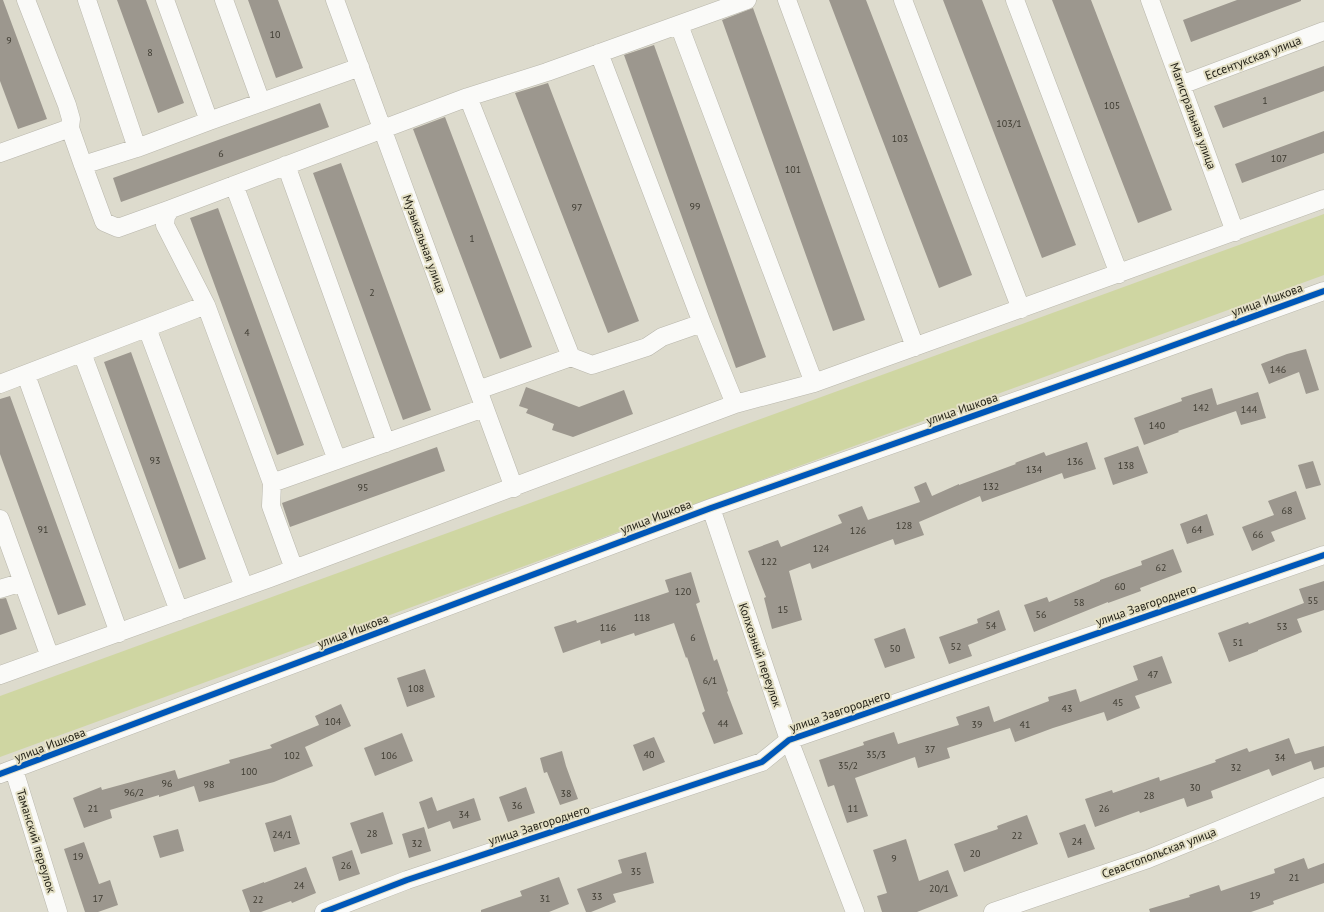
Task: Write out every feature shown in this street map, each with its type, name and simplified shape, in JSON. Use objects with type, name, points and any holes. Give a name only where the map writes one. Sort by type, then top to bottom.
[{"type":"street","points":[[26,0],[67,105],[71,119],[70,128],[104,222],[118,228],[468,97],[547,72],[748,0]]},
{"type":"street","points":[[87,0],[137,148]]},
{"type":"street","points":[[166,0],[209,120]]},
{"type":"street","points":[[224,0],[261,102]]},
{"type":"street","name":"Музыкальная улица","points":[[335,0],[514,488]]},
{"type":"street","points":[[787,0],[915,347]]},
{"type":"street","points":[[903,0],[1021,309]]},
{"type":"street","points":[[1015,0],[1119,274]]},
{"type":"street","name":"Магистральная улица","points":[[1150,0],[1235,232]]},
{"type":"street","points":[[679,24],[814,383]]},
{"type":"street","name":"Ессентукская улица","points":[[1181,85],[1324,31]]},
{"type":"street","points":[[599,53],[702,323],[735,404]]},
{"type":"street","points":[[83,165],[137,148],[209,120],[360,67]]},
{"type":"street","points":[[468,97],[570,357]]},
{"type":"street","points":[[0,153],[70,128]]},
{"type":"street","points":[[286,165],[386,443]]},
{"type":"street","points":[[234,185],[337,460]]},
{"type":"street","points":[[0,675],[119,633],[514,488],[735,404],[814,383],[1324,200]]},
{"type":"street","points":[[171,209],[166,216],[165,224],[206,305],[272,483],[271,506],[294,569]]},
{"type":"street","name":"улица Ишкова","points":[[7,772],[711,508],[1324,291]]},
{"type":"street","points":[[0,384],[206,305]]},
{"type":"street","points":[[478,390],[570,357],[592,365],[648,347],[662,337],[702,323]]},
{"type":"street","points":[[147,328],[244,587]]},
{"type":"street","points":[[82,353],[178,611]]},
{"type":"street","points":[[26,375],[119,633]]},
{"type":"street","points":[[272,483],[484,408]]},
{"type":"street","name":"Колхозный переулок","points":[[711,508],[789,740],[855,912]]},
{"type":"street","points":[[0,519],[50,657]]},
{"type":"street","name":"улица Завгороднего","points":[[324,912],[407,880],[762,762],[789,740],[1324,555]]},
{"type":"street","points":[[0,589],[23,582]]},
{"type":"street","name":"Таманский переулок","points":[[7,772],[58,912]]},
{"type":"street","name":"Севастопольская улица","points":[[993,912],[1148,859],[1324,787]]},
{"type":"green space","points":[[1324,214],[1324,275],[0,757],[0,696]]},
{"type":"building","points":[[0,0],[3,0],[47,119],[18,129],[0,81]]},
{"type":"building","points":[[117,0],[146,0],[184,103],[158,113]]},
{"type":"building","points":[[248,0],[278,0],[303,68],[276,78]]},
{"type":"building","points":[[829,0],[866,0],[972,275],[939,288]]},
{"type":"building","points":[[943,0],[982,0],[1076,245],[1042,258]]},
{"type":"building","points":[[1052,0],[1091,0],[1172,210],[1138,223]]},
{"type":"building","points":[[1237,0],[1301,1],[1191,42],[1183,20]]},
{"type":"building","points":[[753,8],[865,320],[833,331],[722,20]]},
{"type":"building","points":[[654,45],[766,357],[736,368],[624,55]]},
{"type":"building","points":[[1324,66],[1324,91],[1223,128],[1214,106]]},
{"type":"building","points":[[548,83],[639,321],[608,333],[515,93]]},
{"type":"building","points":[[320,103],[329,127],[121,202],[113,178]]},
{"type":"building","points":[[445,117],[532,347],[500,359],[413,129]]},
{"type":"building","points":[[1324,131],[1324,153],[1242,183],[1235,164]]},
{"type":"building","points":[[341,163],[431,410],[403,420],[313,173]]},
{"type":"building","points":[[218,208],[304,445],[277,455],[190,218]]},
{"type":"building","points":[[1306,349],[1319,390],[1306,394],[1299,372],[1269,384],[1261,364],[1287,354]]},
{"type":"building","points":[[131,352],[206,559],[179,569],[104,362]]},
{"type":"building","points":[[526,387],[579,407],[624,390],[633,414],[573,437],[552,430],[554,424],[526,413],[528,409],[519,406]]},
{"type":"building","points":[[1212,388],[1217,405],[1258,392],[1266,418],[1241,425],[1236,411],[1178,431],[1179,432],[1144,445],[1134,418],[1182,401],[1181,398]]},
{"type":"building","points":[[10,396],[86,605],[58,615],[0,454],[0,399]]},
{"type":"building","points":[[1087,442],[1096,469],[1064,479],[1062,473],[982,502],[980,496],[919,522],[924,535],[895,545],[893,539],[812,569],[810,563],[789,571],[802,620],[772,629],[764,598],[766,597],[748,551],[778,540],[781,547],[842,523],[838,515],[862,506],[868,520],[920,502],[914,487],[926,482],[932,496],[959,484],[1016,464],[1015,463],[1044,452],[1046,456]]},
{"type":"building","points":[[1138,446],[1148,473],[1113,485],[1104,458]]},
{"type":"building","points":[[437,447],[445,471],[290,527],[282,503]]},
{"type":"building","points":[[1313,461],[1321,485],[1306,489],[1298,465]]},
{"type":"building","points":[[1296,491],[1306,519],[1271,532],[1275,541],[1252,551],[1242,527],[1274,515],[1268,501]]},
{"type":"building","points":[[1207,514],[1214,535],[1187,544],[1180,524]]},
{"type":"building","points":[[1173,549],[1182,572],[1140,588],[1141,591],[1108,602],[1034,632],[1024,605],[1047,597],[1049,602],[1100,580],[1142,565],[1141,561]]},
{"type":"building","points":[[691,572],[700,602],[696,604],[714,661],[717,659],[728,691],[727,692],[743,734],[714,744],[702,713],[705,711],[674,623],[635,636],[634,633],[601,644],[600,640],[563,653],[554,627],[576,620],[577,623],[669,592],[665,580]]},
{"type":"building","points":[[1324,581],[1324,610],[1297,619],[1302,632],[1229,662],[1218,633],[1248,622],[1249,624],[1304,603],[1299,589]]},
{"type":"building","points":[[6,598],[17,629],[0,635],[0,599]]},
{"type":"building","points":[[999,610],[1006,630],[968,645],[972,656],[949,664],[939,637],[978,623],[977,619]]},
{"type":"building","points":[[905,628],[915,658],[885,668],[874,639]]},
{"type":"building","points":[[1162,656],[1172,683],[1135,696],[1140,708],[1107,721],[1104,712],[1015,742],[1010,728],[947,748],[950,758],[918,768],[915,757],[855,778],[868,816],[847,823],[834,785],[828,787],[819,760],[864,745],[863,742],[894,732],[898,744],[959,725],[956,717],[989,706],[994,722],[1049,701],[1048,697],[1076,689],[1080,702],[1138,680],[1133,666]]},
{"type":"building","points":[[425,669],[435,697],[407,707],[397,678]]},
{"type":"building","points":[[341,704],[351,726],[305,747],[313,766],[274,782],[199,802],[194,786],[159,797],[159,795],[110,810],[112,818],[84,828],[73,798],[101,787],[102,790],[175,770],[178,779],[230,763],[229,760],[272,748],[270,745],[319,725],[315,716]]},
{"type":"building","points":[[402,733],[413,761],[375,776],[364,748]]},
{"type":"building","points":[[654,737],[665,762],[643,771],[633,745]]},
{"type":"building","points":[[1289,738],[1295,754],[1324,746],[1324,767],[1314,770],[1311,761],[1272,776],[1269,769],[1211,791],[1213,798],[1187,807],[1184,798],[1140,813],[1139,811],[1095,827],[1085,799],[1112,790],[1113,793],[1159,777],[1160,781],[1216,762],[1215,760],[1247,748],[1249,752]]},
{"type":"building","points":[[562,751],[578,799],[560,805],[547,772],[544,773],[540,758]]},
{"type":"building","points":[[526,787],[535,813],[508,822],[499,797]]},
{"type":"building","points":[[432,797],[437,811],[474,798],[481,820],[453,829],[450,821],[428,829],[419,802]]},
{"type":"building","points":[[383,812],[393,844],[361,854],[350,823]]},
{"type":"building","points":[[291,815],[300,844],[274,852],[265,823]]},
{"type":"building","points":[[1027,815],[1038,844],[964,872],[954,844],[998,829],[997,826]]},
{"type":"building","points":[[1085,824],[1095,849],[1068,858],[1059,833]]},
{"type":"building","points":[[424,827],[431,851],[409,858],[402,834]]},
{"type":"building","points":[[178,829],[184,851],[160,858],[153,836]]},
{"type":"building","points":[[906,839],[919,881],[948,870],[958,896],[917,912],[882,912],[877,896],[887,893],[873,850]]},
{"type":"building","points":[[84,842],[99,884],[110,880],[118,905],[98,912],[85,912],[64,849]]},
{"type":"building","points":[[352,850],[360,874],[339,881],[332,857]]},
{"type":"building","points":[[646,852],[654,883],[613,894],[616,902],[591,912],[586,912],[577,889],[622,873],[618,860]]},
{"type":"building","points":[[1304,858],[1308,869],[1324,863],[1324,883],[1273,901],[1274,904],[1251,912],[1150,912],[1149,909],[1190,897],[1189,895],[1219,885],[1221,891],[1275,873],[1274,869]]},
{"type":"building","points":[[306,867],[316,893],[292,903],[291,901],[261,912],[250,912],[242,890]]},
{"type":"building","points":[[559,877],[569,904],[549,912],[481,912],[481,910],[522,896],[520,891]]},
{"type":"cycle path","points":[[0,774],[711,508],[1324,291]]},
{"type":"cycle path","points":[[324,912],[407,880],[762,762],[789,740],[1324,555]]}]
